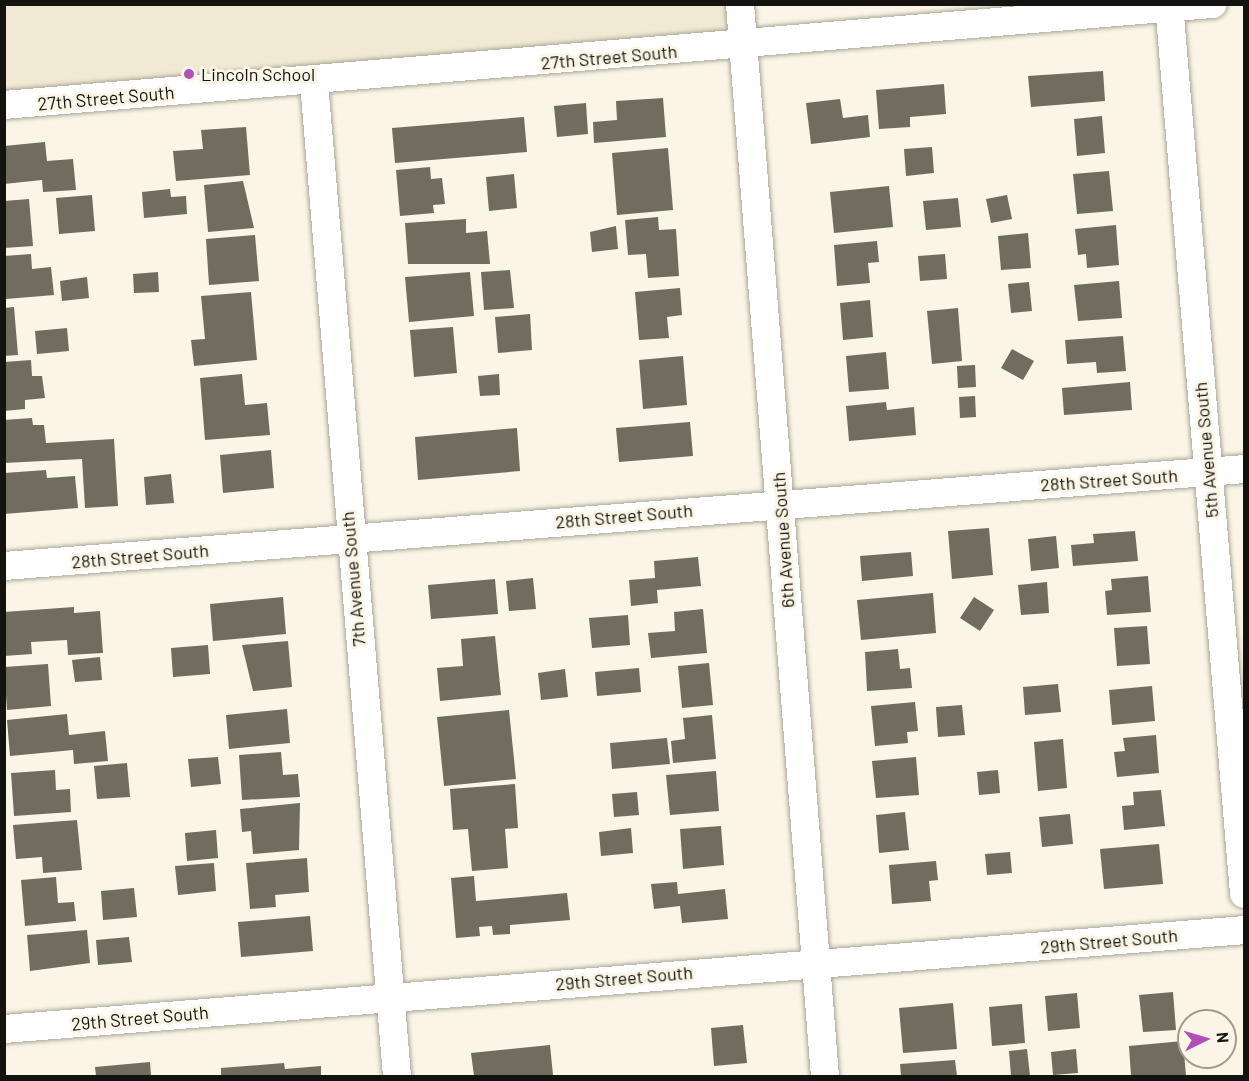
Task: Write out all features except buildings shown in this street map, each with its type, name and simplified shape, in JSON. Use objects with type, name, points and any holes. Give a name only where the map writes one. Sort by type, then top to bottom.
[{"type":"street","name":"6th Avenue South","points":[[740,4],[825,1077]]},
{"type":"street","name":"27th Street South","points":[[4,105],[314,82],[1169,6],[1213,4]]},
{"type":"street","name":"5th Avenue South","points":[[1169,6],[1245,894]]},
{"type":"street","name":"7th Avenue South","points":[[314,82],[349,539],[397,1077]]},
{"type":"street","name":"28th Street South","points":[[4,566],[1245,469]]},
{"type":"street","name":"29th Street South","points":[[4,1029],[1245,930]]},
{"type":"shaded area","name":"Lincoln School","points":[[5,5],[740,5],[743,45],[5,102]]},
{"type":"place","name":"Lincoln School","points":[[189,74]]}]
